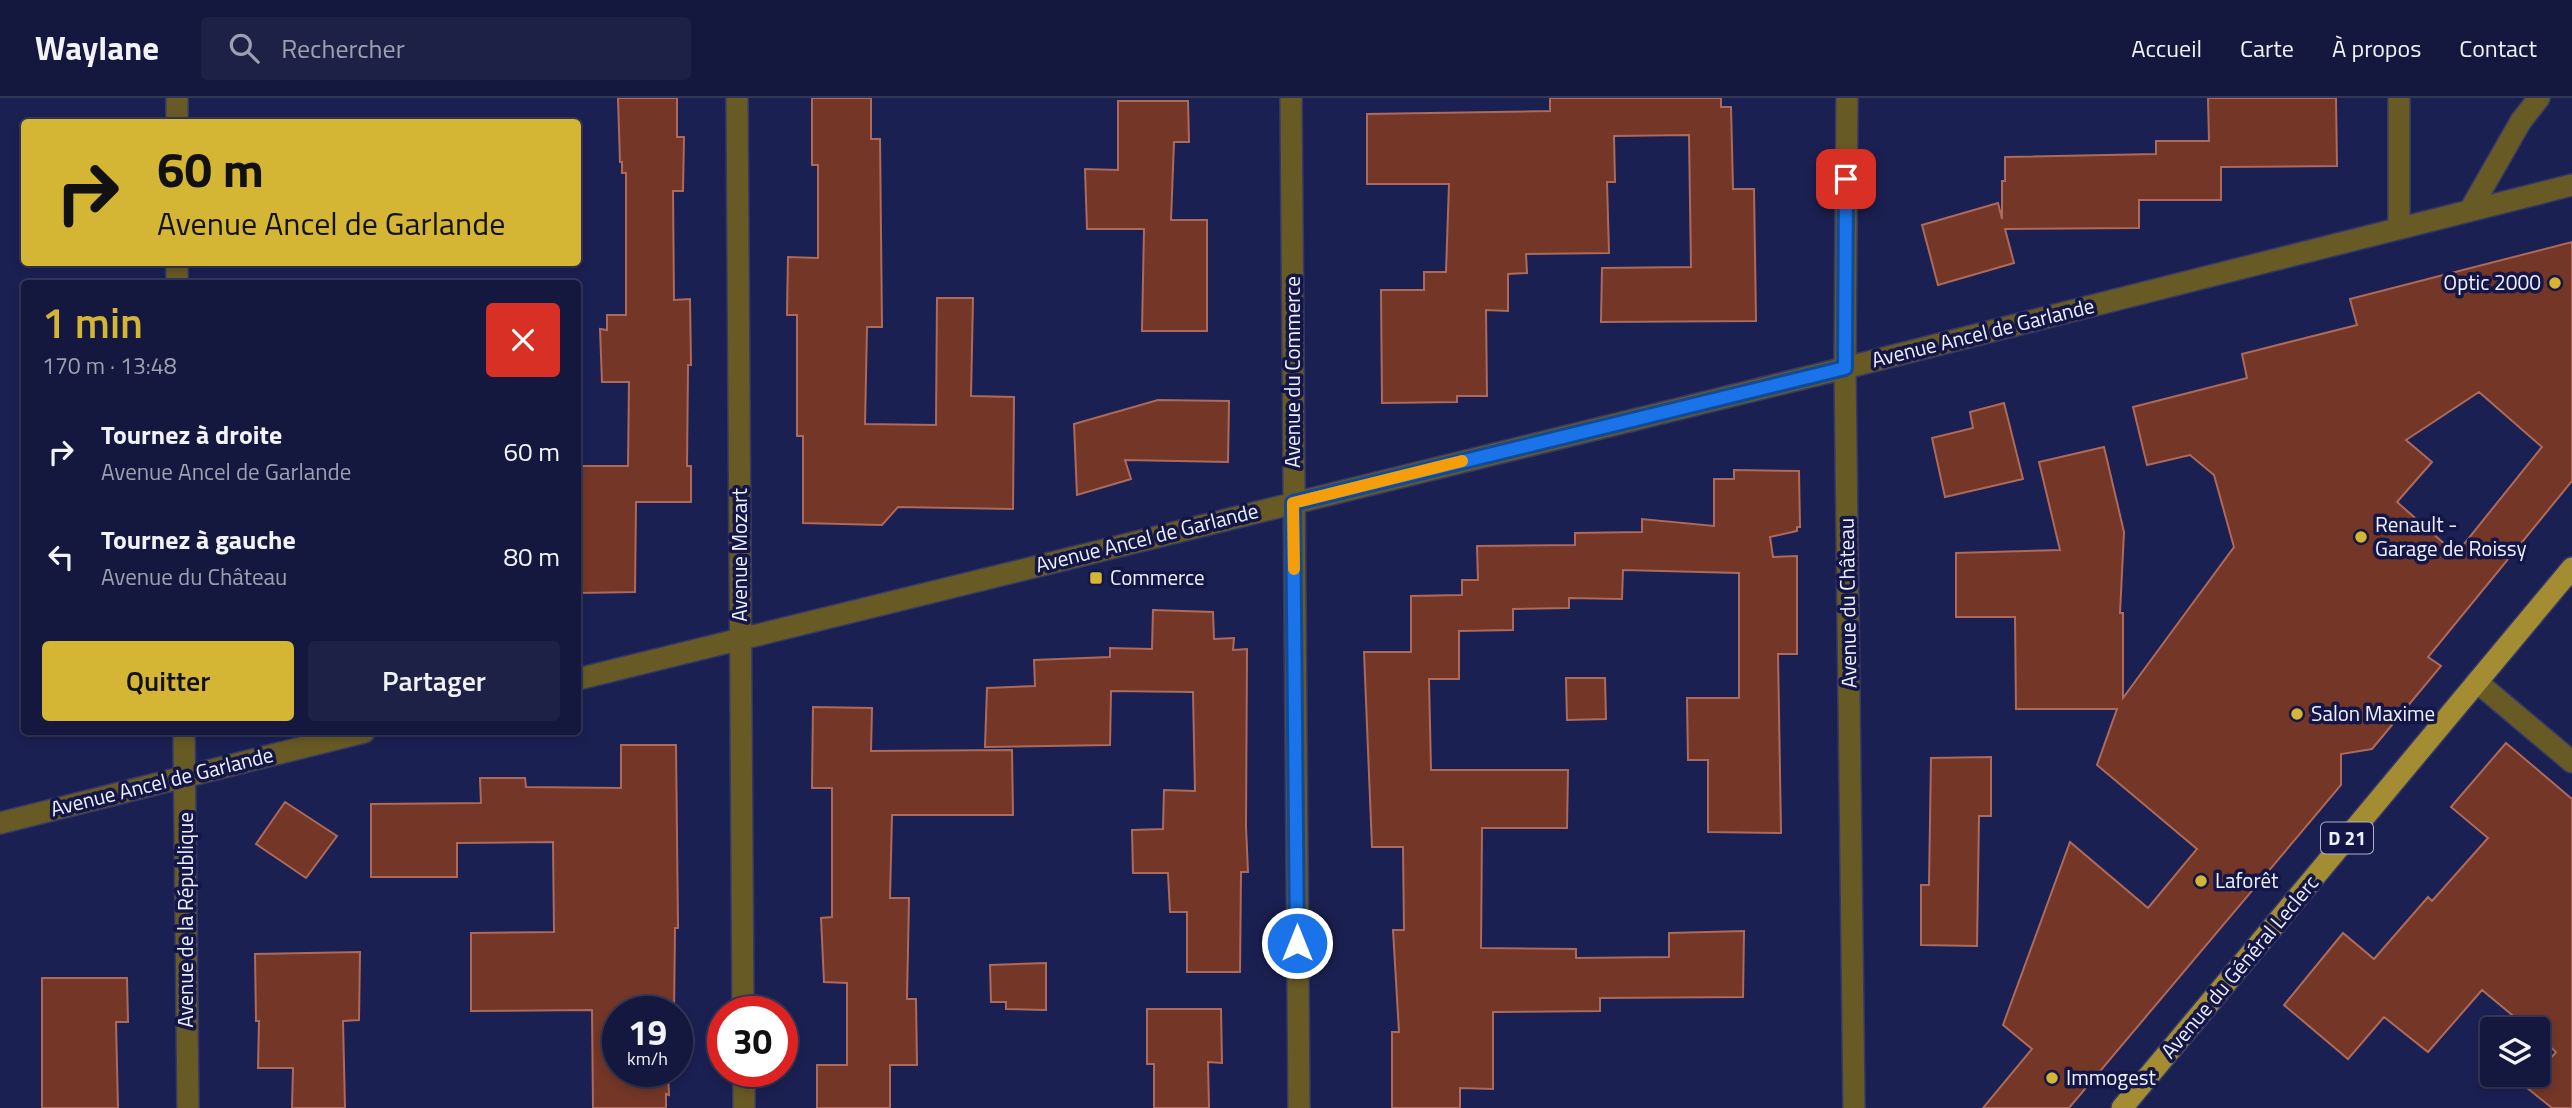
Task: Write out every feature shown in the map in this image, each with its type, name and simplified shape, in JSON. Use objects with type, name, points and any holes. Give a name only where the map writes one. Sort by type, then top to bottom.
[{"type":"main road","name":"Avenue du Général Leclerc","points":[[2124,1107],[2572,568]]},
{"type":"street","points":[[177,98],[177,119]]},
{"type":"street","name":"Avenue Mozart","points":[[737,98],[743,996]]},
{"type":"street","name":"Avenue du Commerce","points":[[1291,98],[1299,1108]]},
{"type":"street","name":"Avenue du Château","points":[[1847,98],[1845,368],[1854,1108]]},
{"type":"street","points":[[2399,98],[2399,228]]},
{"type":"street","points":[[2470,210],[2521,121],[2539,98]]},
{"type":"street","name":"Avenue Ancel de Garlande","points":[[581,678],[1845,368],[2572,185]]},
{"type":"street","points":[[2477,682],[2572,762]]},
{"type":"street","name":"Avenue de la République","points":[[184,735],[188,1108]]},
{"type":"street","name":"Avenue Ancel de Garlande","points":[[0,823],[352,735]]},
{"type":"street","points":[[744,1087],[744,1108]]},
{"type":"building","points":[[618,98],[677,98],[677,137],[684,137],[683,191],[673,191],[674,300],[690,299],[691,365],[688,365],[687,466],[691,466],[691,502],[636,502],[635,592],[581,593],[581,466],[628,466],[629,382],[602,382],[600,329],[607,330],[607,315],[626,315],[626,173],[622,173]]},
{"type":"building","points":[[812,98],[871,98],[871,139],[880,139],[882,327],[867,327],[865,424],[936,425],[937,298],[973,298],[971,396],[1014,397],[1013,509],[898,507],[882,525],[803,523],[803,436],[797,436],[797,315],[787,315],[788,257],[818,258],[818,165],[812,165]]},
{"type":"building","points":[[1550,98],[1721,98],[1721,107],[1731,107],[1733,189],[1754,189],[1756,321],[1601,322],[1602,268],[1691,267],[1689,135],[1614,136],[1615,182],[1607,182],[1609,253],[1526,254],[1527,273],[1508,274],[1508,311],[1486,310],[1487,396],[1457,396],[1457,402],[1382,403],[1381,290],[1424,290],[1424,272],[1446,272],[1449,184],[1367,184],[1367,114],[1550,111]]},
{"type":"building","points":[[2208,98],[2336,98],[2337,166],[2221,167],[2221,200],[2139,200],[2139,228],[2005,229],[2014,263],[1938,285],[1922,225],[1998,203],[2002,219],[2005,157],[2156,154],[2156,141],[2209,141]]},
{"type":"building","points":[[1118,101],[1188,101],[1189,142],[1174,142],[1171,220],[1207,220],[1207,331],[1142,331],[1144,229],[1087,229],[1085,169],[1118,170]]},
{"type":"building","points":[[2572,242],[2572,481],[2428,657],[2441,666],[2372,749],[2341,754],[2341,785],[2069,1108],[1983,1108],[2032,1049],[2003,1025],[2070,842],[2148,908],[2197,849],[2097,765],[2117,709],[2016,709],[2015,617],[1956,617],[1956,553],[2060,550],[2039,462],[2104,447],[2124,532],[2120,613],[2123,613],[2123,698],[2234,547],[2214,475],[2190,455],[2147,465],[2133,407],[2247,378],[2242,354],[2357,325],[2350,299]],"holes":[[[2479,392],[2542,447],[2456,554],[2397,502],[2432,462],[2406,440]]]},
{"type":"building","points":[[1158,400],[1229,401],[1228,462],[1125,460],[1131,479],[1077,495],[1074,424]]},
{"type":"building","points":[[2004,403],[2023,479],[1945,497],[1932,438],[1973,428],[1970,412]]},
{"type":"building","points":[[1734,470],[1799,471],[1800,527],[1797,527],[1797,531],[1770,537],[1773,557],[1797,556],[1797,654],[1778,654],[1781,833],[1708,832],[1708,760],[1688,760],[1687,698],[1739,698],[1739,573],[1623,570],[1622,599],[1569,598],[1569,608],[1513,609],[1513,630],[1459,631],[1459,679],[1429,679],[1431,770],[1568,770],[1567,828],[1482,828],[1481,948],[1576,949],[1576,958],[1669,957],[1669,933],[1744,931],[1743,997],[1600,998],[1600,1011],[1493,1012],[1493,1089],[1460,1088],[1460,1108],[1392,1108],[1392,1032],[1399,1032],[1393,930],[1404,930],[1403,847],[1372,847],[1364,652],[1411,652],[1411,596],[1462,595],[1462,580],[1478,580],[1477,546],[1575,545],[1575,533],[1642,532],[1642,519],[1714,526],[1714,479],[1734,479]]},
{"type":"building","points":[[1153,610],[1213,612],[1214,639],[1234,638],[1233,650],[1247,649],[1248,872],[1241,872],[1240,972],[1187,972],[1187,912],[1170,912],[1168,873],[1133,873],[1132,830],[1163,829],[1164,790],[1195,791],[1193,692],[1111,691],[1110,745],[985,747],[987,688],[1035,686],[1034,660],[1110,657],[1110,648],[1152,649]]},
{"type":"building","points":[[1566,678],[1605,678],[1606,719],[1567,720]]},
{"type":"building","points":[[813,707],[872,708],[871,751],[1012,750],[1013,815],[892,815],[890,898],[909,898],[907,999],[916,999],[917,1065],[890,1065],[890,1108],[817,1108],[817,1065],[847,1065],[847,983],[824,982],[821,918],[832,917],[832,788],[812,788]]},
{"type":"building","points":[[2506,743],[2572,799],[2572,1108],[2552,1108],[2526,1087],[2550,1087],[2550,1059],[2556,1052],[2550,1047],[2550,1017],[2515,1017],[2482,990],[2428,1052],[2384,1017],[2348,1059],[2284,1005],[2343,933],[2374,959],[2428,897],[2432,901],[2488,838],[2451,807]]},
{"type":"building","points":[[621,745],[676,745],[678,928],[675,928],[674,996],[602,996],[602,1087],[669,1087],[666,1108],[593,1108],[592,1010],[471,1011],[471,933],[554,932],[553,842],[457,843],[457,877],[371,877],[371,804],[481,803],[480,778],[525,778],[526,787],[621,788]]},
{"type":"building","points":[[1991,757],[1991,816],[1979,816],[1977,946],[1921,945],[1921,885],[1929,885],[1931,758]]},
{"type":"building","points":[[285,802],[337,836],[306,878],[256,844]]},
{"type":"building","points":[[360,952],[359,1020],[343,1021],[345,1108],[292,1108],[293,1068],[258,1068],[259,1021],[256,1021],[255,954]]},
{"type":"building","points":[[1046,963],[1046,1010],[1006,1009],[1006,1002],[991,1002],[990,965]]},
{"type":"building","points":[[42,978],[127,978],[128,1022],[116,1022],[118,1108],[42,1108]]},
{"type":"building","points":[[1147,1009],[1221,1009],[1222,1063],[1208,1062],[1209,1108],[1154,1108],[1154,1064],[1147,1064]]},
{"type":"slow traffic","points":[[1294,569],[1293,503],[1462,461]]},
{"type":"place","name":"Optic 2000","points":[[2555,283]]},
{"type":"place","name":"Renault - Garage de Roissy","points":[[2361,537]]},
{"type":"place","name":"Commerce","points":[[1096,578]]},
{"type":"place","name":"Salon Maxime","points":[[2297,714]]},
{"type":"place","name":"Laforêt","points":[[2201,881]]},
{"type":"place","name":"Immogest","points":[[2052,1078]]},
{"type":"route","points":[[1297,943],[1293,503],[1845,368],[1846,179]]}]
